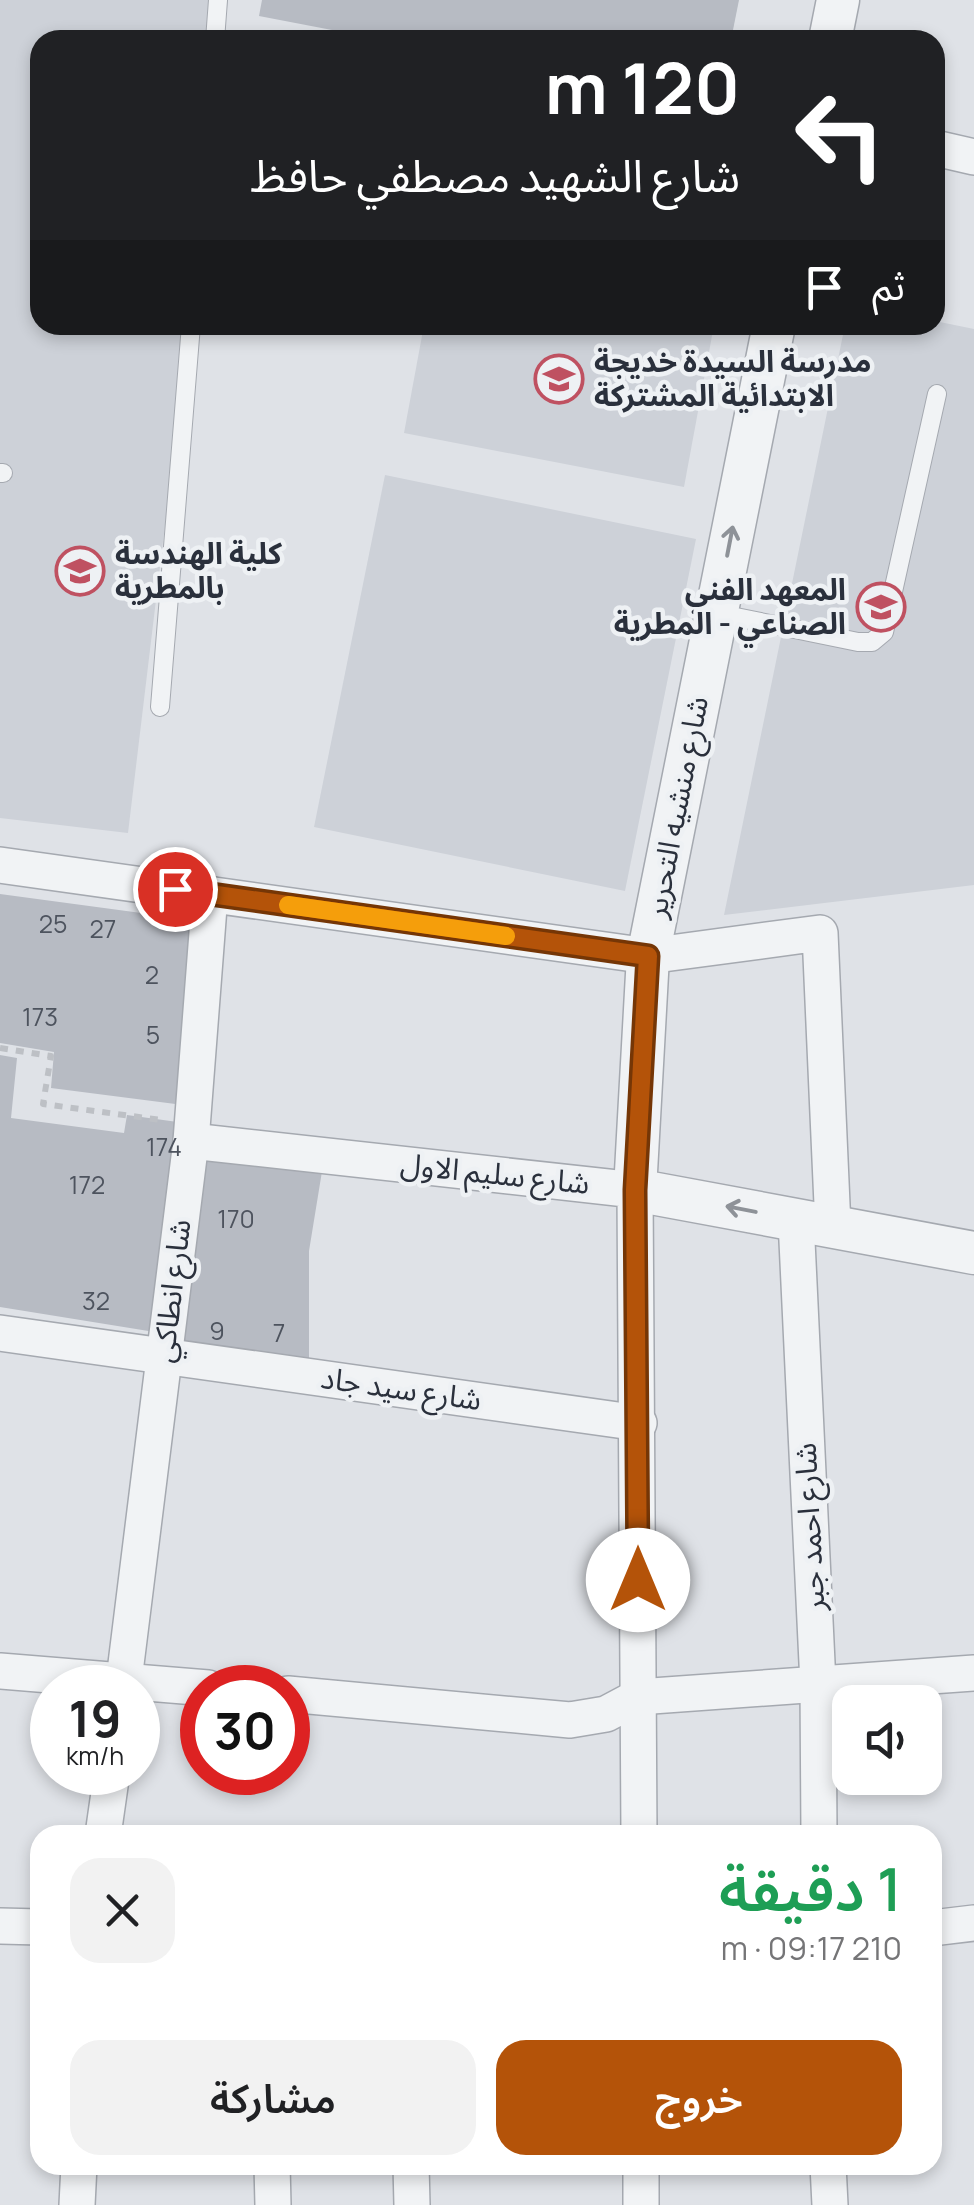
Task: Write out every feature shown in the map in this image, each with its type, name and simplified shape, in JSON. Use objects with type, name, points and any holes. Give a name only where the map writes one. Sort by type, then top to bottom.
[{"type":"street","points":[[832,30],[838,0]]},
{"type":"street","points":[[945,150],[974,157]]},
{"type":"street","name":"شارع منشيه التحرير","points":[[639,1825],[635,1190],[648,956],[772,335]]},
{"type":"street","points":[[0,865],[648,956]]},
{"type":"street","name":"شارع انطاكي","points":[[126,1665],[192,1133],[210,894]]},
{"type":"street","name":"شارع احمد جبر","points":[[648,956],[820,933],[814,1223],[819,1825]]},
{"type":"street","name":"شارع سليم الاول","points":[[192,1133],[635,1190],[974,1254]]},
{"type":"street","name":"شارع سيد جاد","points":[[0,1332],[639,1423]]},
{"type":"street","points":[[0,1671],[30,1674]]},
{"type":"street","points":[[310,1696],[570,1720],[606,1714],[638,1697],[974,1673]]},
{"type":"street","points":[[104,1825],[109,1795]]},
{"type":"street","points":[[942,1927],[974,1924]]},
{"type":"street","points":[[0,1926],[30,1927]]},
{"type":"street","points":[[77,2205],[78,2175]]},
{"type":"street","points":[[272,2175],[273,2205]]},
{"type":"street","points":[[411,2175],[412,2205]]},
{"type":"street","points":[[641,2175],[642,2205]]},
{"type":"street","points":[[828,2175],[830,2205]]},
{"type":"lane","points":[[216,30],[218,0]]},
{"type":"lane","points":[[160,707],[191,335]]},
{"type":"lane","points":[[716,613],[858,642],[872,642],[884,632],[937,394]]},
{"type":"path","points":[[0,1048],[51,1056],[43,1104],[192,1133]]},
{"type":"shaded area","name":"كلية الهندسة بالمطرية","points":[[0,0],[228,0],[224,30],[30,30],[30,335],[188,335],[128,833],[0,818]]},
{"type":"shaded area","name":"المعهد الفني الصناعي - المطرية","points":[[945,323],[974,329],[974,885],[724,915],[843,335],[945,335]]},
{"type":"shaded area","name":"مدرسة السيدة خديجة الابتدائية المشتركة","points":[[422,335],[712,335],[684,487],[404,433]]},
{"type":"shaded area","points":[[385,475],[696,539],[625,891],[314,827]]},
{"type":"building","points":[[262,0],[739,0],[733,30],[332,30],[259,16]]},
{"type":"building","points":[[0,894],[208,922],[191,1106],[51,1088],[54,1052],[0,1043]]},
{"type":"building","points":[[0,1055],[17,1058],[11,1118],[124,1133],[127,1115],[192,1124],[324,1159],[309,1251],[309,1376],[164,1356],[167,1334],[0,1307]]},
{"type":"slow traffic","points":[[288,905],[506,936]]},
{"type":"place","name":"مدرسة السيدة خديجة الابتدائية المشتركة","points":[[559,379]]},
{"type":"place","name":"كلية الهندسة بالمطرية","points":[[80,571]]},
{"type":"place","name":"المعهد الفني الصناعي - المطرية","points":[[881,607]]},
{"type":"route","points":[[175,889],[648,956],[635,1190],[638,1580]]}]
